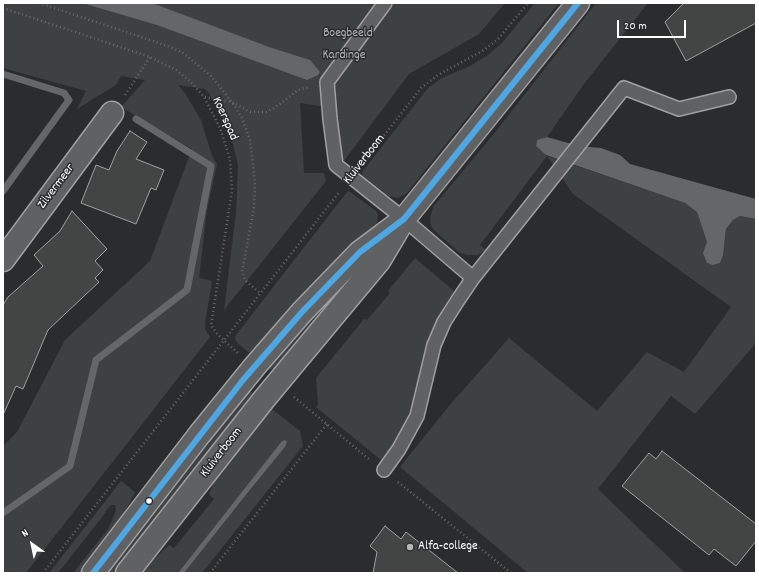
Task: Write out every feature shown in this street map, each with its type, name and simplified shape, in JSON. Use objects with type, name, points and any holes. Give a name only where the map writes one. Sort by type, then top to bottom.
[{"type":"main road","name":"Kluiverboom","points":[[127,573],[277,383],[379,261],[404,219],[578,3]]},
{"type":"main road","name":"Zilvermeer","points":[[3,260],[112,113]]},
{"type":"main road","name":"Kluiverboom","points":[[93,573],[199,435],[255,366],[302,312],[360,252],[404,219]]},
{"type":"lane","points":[[385,3],[328,82],[330,119],[336,165],[404,219],[473,278]]},
{"type":"lane","points":[[384,470],[399,449],[417,416],[434,345],[451,311],[473,278],[624,88],[679,109],[729,98]]},
{"type":"path","points":[[39,3],[183,52],[211,76],[232,102],[242,118],[250,140],[255,183],[254,207],[242,272],[245,280],[261,294]]},
{"type":"path","name":"Kluiverboom","points":[[43,573],[421,88],[438,75],[484,50],[502,35],[528,3]]},
{"type":"path","name":"Koerspad","points":[[3,8],[150,57],[176,70],[190,81],[204,97],[220,128],[230,159],[232,191],[211,324],[224,341],[255,366]]},
{"type":"path","points":[[112,113],[150,57]]},
{"type":"path","points":[[204,97],[232,102],[250,112],[267,112],[298,90],[328,82]]},
{"type":"path","points":[[277,383],[511,573]]},
{"type":"path","points":[[210,573],[327,424]]},
{"type":"green space","points":[[3,3],[505,3],[479,34],[409,74],[344,161],[336,146],[333,108],[300,103],[304,173],[324,173],[326,181],[224,310],[236,213],[238,165],[230,133],[209,93],[205,89],[178,85],[185,93],[201,120],[212,156],[217,164],[207,210],[199,278],[212,281],[205,323],[205,329],[210,337],[26,573],[3,573],[3,446],[17,432],[65,340],[150,261],[192,149],[121,107],[145,80],[121,76],[116,85],[77,109],[86,91],[3,68]]},
{"type":"green space","points":[[535,3],[559,3],[406,194],[397,198],[389,196],[363,176],[362,172],[428,88],[442,78],[470,66],[488,55],[501,44]]},
{"type":"green space","points":[[596,3],[648,3],[584,84],[547,137],[537,140],[536,146],[547,156],[480,245],[486,250],[478,255],[467,255],[460,253],[431,226],[430,219],[433,207],[497,130]]},
{"type":"green space","points":[[547,156],[685,203],[697,212],[707,242],[725,243],[726,229],[733,220],[740,216],[756,219],[756,343],[695,414],[671,396],[598,489],[685,573],[528,573],[400,467],[449,406],[509,338],[597,411],[647,352],[684,372],[731,307],[573,194]]},
{"type":"green space","points":[[349,191],[376,211],[378,215],[377,223],[254,356],[237,343],[235,338],[236,335]]},
{"type":"green space","points":[[415,258],[454,291],[439,316],[426,345],[412,407],[405,424],[395,442],[381,460],[316,407],[318,405],[316,378],[364,319],[367,320],[390,293],[388,291]]},
{"type":"green space","points":[[365,262],[277,375],[264,364]]},
{"type":"green space","points":[[245,387],[258,397],[120,573],[100,573]]},
{"type":"green space","points":[[267,405],[300,431],[303,446],[202,573],[184,573],[285,447],[287,443],[283,440],[178,573],[139,573],[169,545],[174,548],[214,499],[209,494],[224,459]]},
{"type":"green space","points":[[121,481],[135,492],[118,526],[83,573],[73,573],[108,529],[115,514],[115,505],[111,505],[107,509],[58,573],[49,573]]},
{"type":"shaded area","points":[[82,3],[152,3],[269,47],[310,60],[320,72],[318,75],[307,80],[157,25]]},
{"type":"shaded area","points":[[547,137],[579,146],[601,148],[620,155],[630,164],[756,199],[756,219],[740,216],[733,220],[726,229],[723,255],[720,263],[713,265],[707,263],[703,253],[707,242],[697,212],[685,203],[546,155],[536,146],[537,140]]},
{"type":"shaded area","points":[[285,440],[287,442],[285,447],[184,573],[178,573],[282,441]]},
{"type":"building","points":[[684,3],[756,3],[756,23],[686,61],[665,22]]},
{"type":"building","points":[[130,131],[147,142],[136,159],[164,170],[156,190],[151,188],[136,224],[81,203],[96,165],[109,170],[117,151]]},
{"type":"building","points":[[72,211],[107,249],[95,261],[103,270],[95,278],[99,282],[48,330],[23,389],[16,386],[3,415],[3,305],[8,297],[43,266],[34,255],[60,231]]},
{"type":"building","points":[[662,451],[756,524],[756,541],[736,566],[714,549],[709,555],[622,486],[649,453],[656,459]]},
{"type":"building","name":"Alfa-college","points":[[385,526],[401,539],[406,532],[458,573],[373,573],[377,552],[370,546]]},
{"type":"waterway","points":[[3,74],[64,93],[69,100],[3,191]]},
{"type":"waterway","points":[[3,513],[70,466],[96,360],[187,290],[211,166],[136,119]]},
{"type":"transit line","points":[[93,573],[243,380],[302,312],[360,252],[404,219],[578,3]]},
{"type":"place","name":"Alfa-college","points":[[410,547]]},
{"type":"park label","name":"Boegbeeld","points":[[348,34]]},
{"type":"park label","name":"Kardinge","points":[[344,56]]}]
